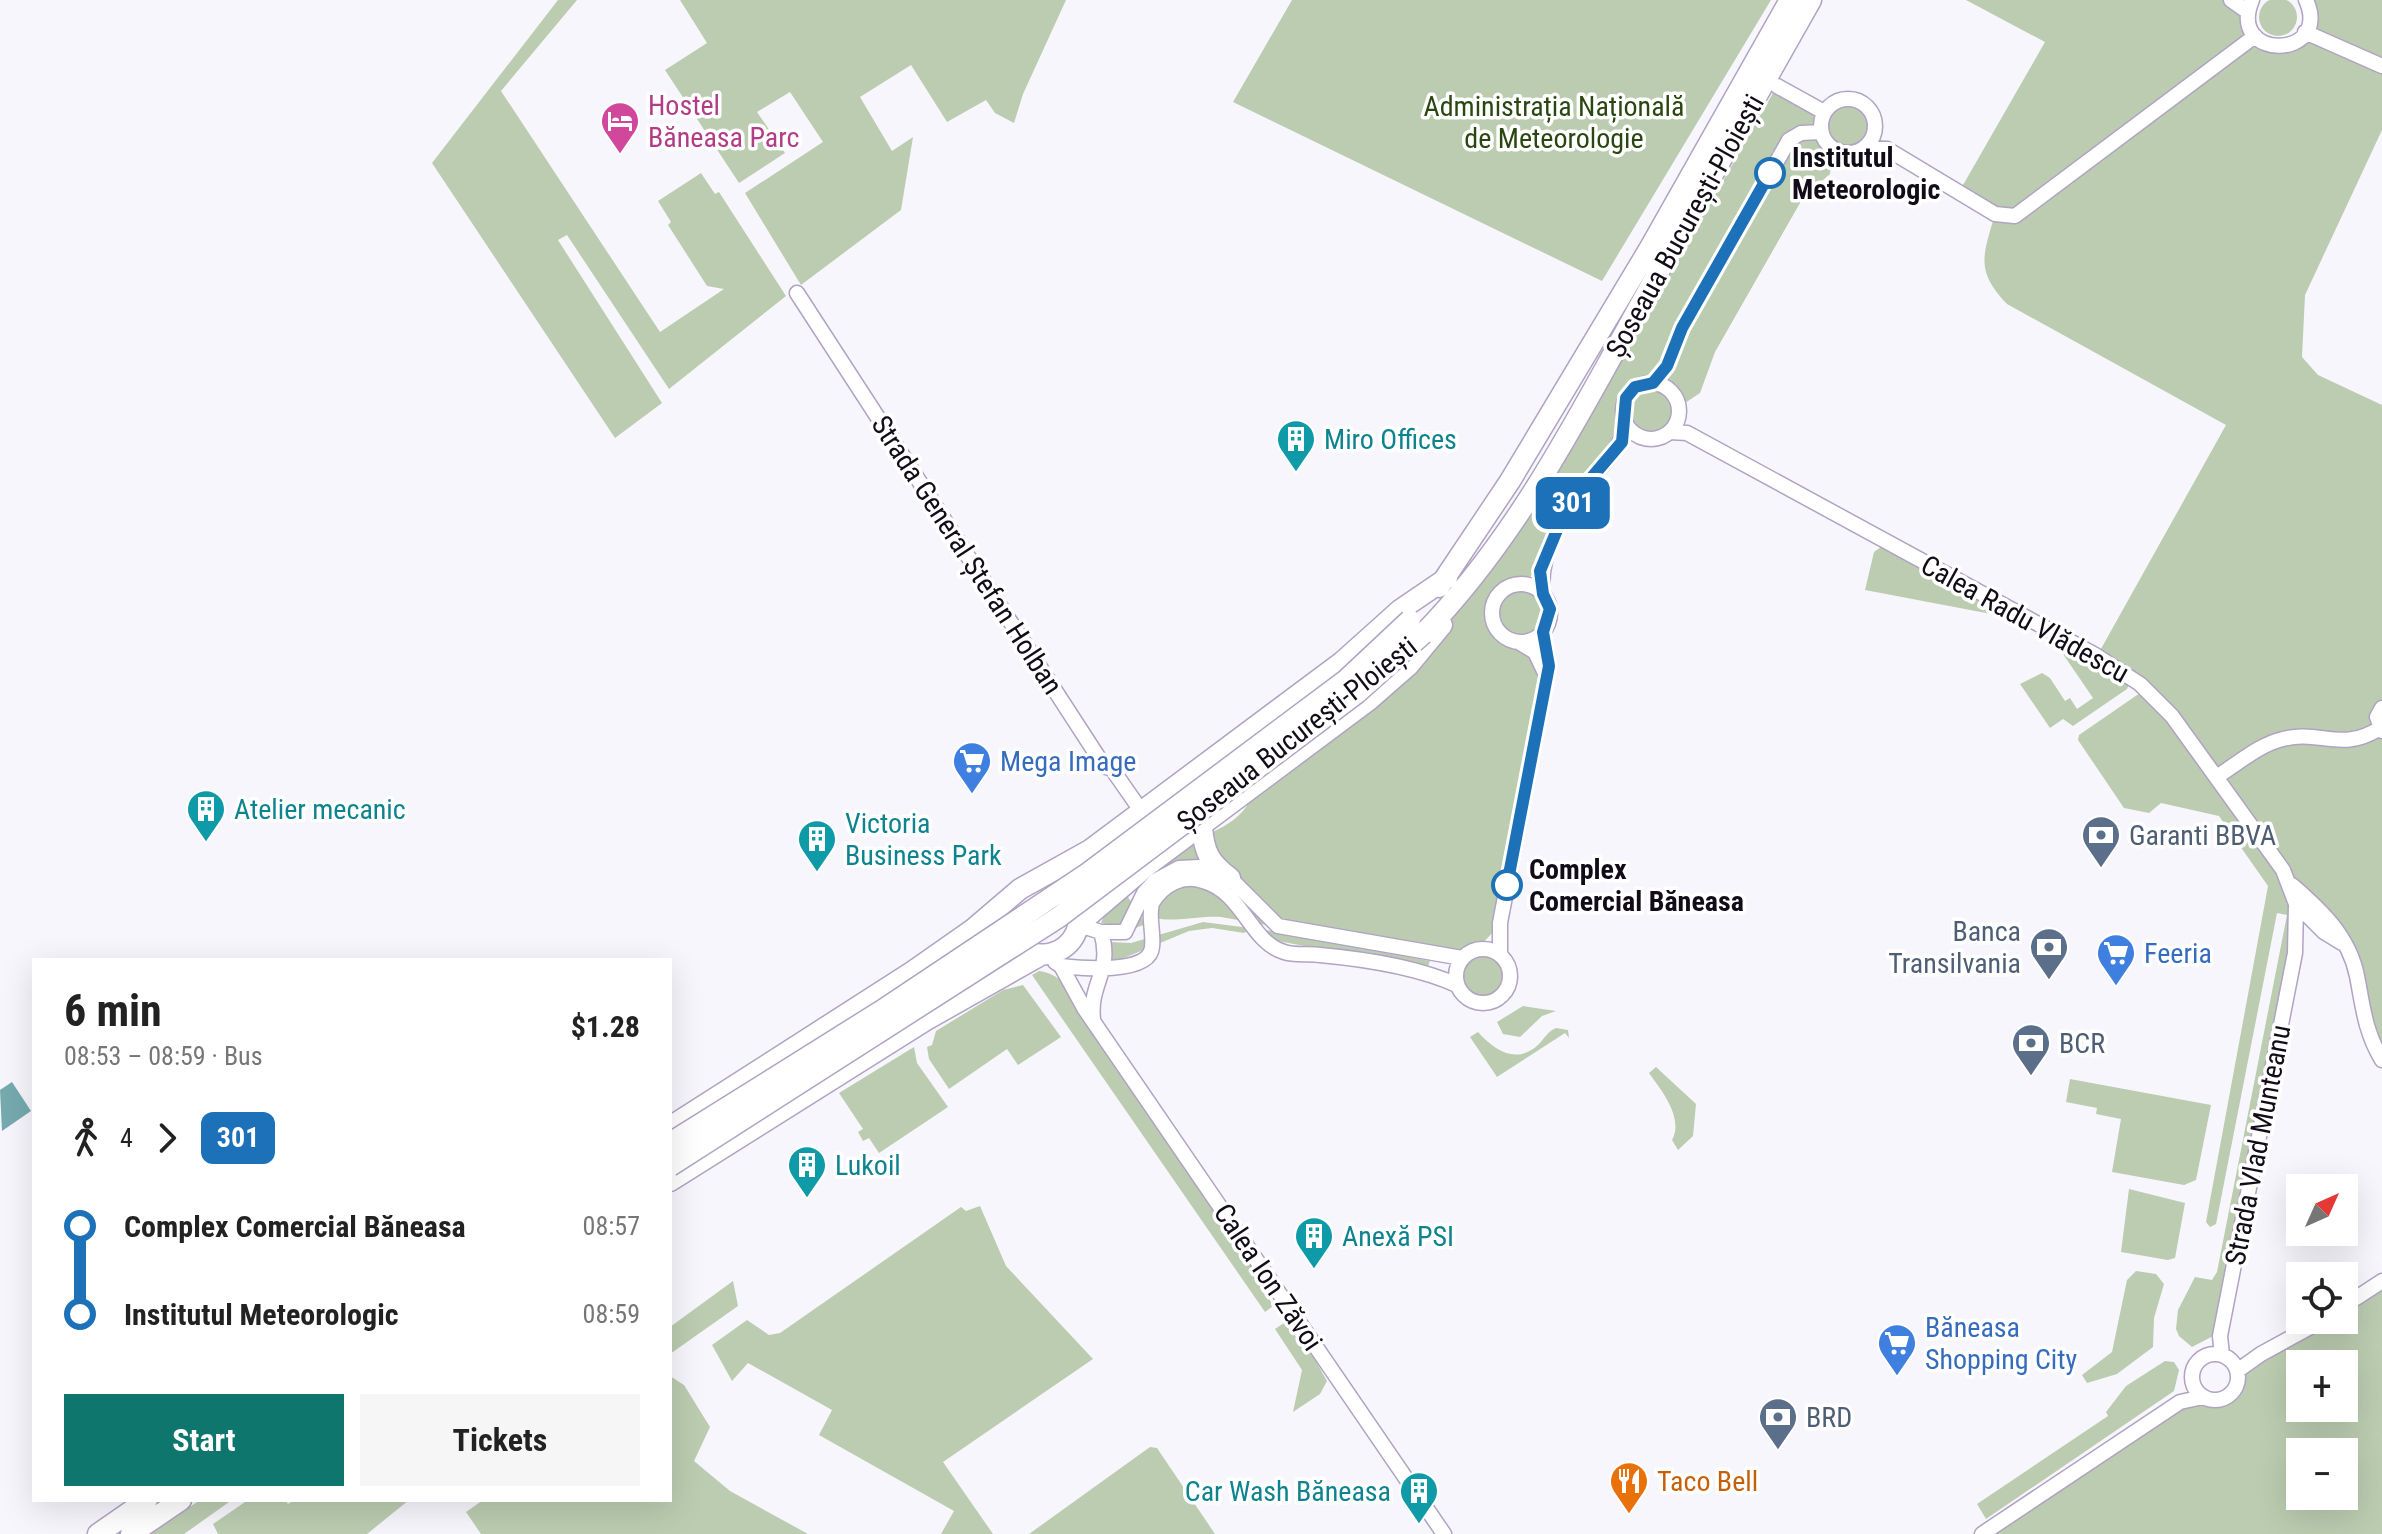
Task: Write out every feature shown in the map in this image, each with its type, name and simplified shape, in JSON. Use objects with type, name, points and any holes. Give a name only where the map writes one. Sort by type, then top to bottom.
[{"type":"highway","points":[[1585,354],[1640,239],[1775,0]]},
{"type":"highway","name":"Șoseaua București-Ploiești","points":[[672,1142],[881,1011],[1088,873],[1461,594],[1508,533],[1607,365],[1660,250],[1790,0]]},
{"type":"highway","name":"Șoseaua București-Ploiești","points":[[672,1165],[1059,917],[1357,693],[1417,627],[1505,489],[1585,354],[1660,250],[1811,0]]},
{"type":"highway","points":[[1607,365],[1678,260],[1824,0]]},
{"type":"highway","points":[[672,1126],[912,972],[1025,885],[1037,881],[1142,812],[1342,662],[1400,610],[1447,578]]},
{"type":"highway","points":[[672,1180],[937,1013],[1049,959],[1068,945],[1116,891],[1401,672],[1439,631],[1461,594]]},
{"type":"highway","points":[[1202,827],[1205,852],[1214,867],[1230,878]]},
{"type":"highway","points":[[1037,881],[1054,883],[1068,891],[1088,925]]},
{"type":"highway","points":[[1011,897],[1005,919],[1010,935],[1019,947],[1049,959]]},
{"type":"highway","points":[[98,1534],[144,1502]]},
{"type":"highway","points":[[131,1534],[178,1502]]},
{"type":"street","points":[[2231,0],[2250,6],[2255,36],[2264,44],[2282,47],[2292,44],[2305,32],[2310,18],[2306,0]]},
{"type":"street","points":[[2305,32],[2382,66]]},
{"type":"street","points":[[1887,149],[1876,129],[1872,113],[1856,100],[1834,102],[1824,112],[1821,132],[1828,145],[1838,151],[1851,153],[1865,148],[1887,149],[1995,214],[2015,216],[2255,36]]},
{"type":"street","points":[[1777,86],[1824,112]]},
{"type":"street","points":[[1865,148],[1876,129]]},
{"type":"street","points":[[1653,383],[1667,366],[1682,328],[1789,140],[1801,133],[1821,132]]},
{"type":"street","name":"Strada General Ștefan Holban","points":[[797,293],[1104,766],[1112,769],[1142,812]]},
{"type":"street","points":[[1667,366],[1668,388]]},
{"type":"street","points":[[1500,923],[1476,950],[1462,958],[1456,972],[1457,985],[1465,997],[1476,1003],[1493,1002],[1501,997],[1510,980],[1508,967],[1500,955],[1500,923],[1549,660],[1543,632],[1550,609],[1543,594],[1540,571],[1569,508],[1622,442],[1626,398],[1635,387],[1653,383],[1668,388],[1677,399],[1679,417],[1687,433]]},
{"type":"street","points":[[1622,442],[1657,439],[1670,432],[1679,417]]},
{"type":"street","points":[[1626,424],[1641,438]]},
{"type":"street","name":"Calea Radu Vlădescu","points":[[1670,432],[1687,433],[2120,670],[2140,684],[2172,716],[2218,776],[2292,885],[2346,946],[2357,973],[2363,1020],[2382,1060]]},
{"type":"street","points":[[1540,571],[1499,594],[1492,616],[1502,635],[1539,657],[1547,679]]},
{"type":"street","points":[[1519,584],[1543,594]]},
{"type":"street","points":[[1520,643],[1543,632]]},
{"type":"street","points":[[2218,776],[2282,739],[2343,742],[2365,738],[2381,729],[2377,717],[2382,708]]},
{"type":"street","points":[[1088,925],[1125,932],[1144,893],[1171,871],[1199,867],[1230,878],[1278,926],[1462,958]]},
{"type":"street","points":[[1049,959],[1105,970],[1150,954],[1152,903],[1172,883],[1192,879],[1227,893],[1264,938],[1283,952],[1323,955],[1431,975],[1457,985]]},
{"type":"street","name":"Calea Radu Vlădescu","points":[[2292,885],[2303,921],[2295,953]]},
{"type":"street","points":[[2303,921],[2327,925]]},
{"type":"street","points":[[1088,925],[1105,970],[1093,997],[1093,1019]]},
{"type":"street","points":[[2295,953],[2327,925]]},
{"type":"street","points":[[1476,950],[1500,955]]},
{"type":"street","name":"Strada Vlad Munteanu","points":[[2224,1360],[2220,1336],[2295,953]]},
{"type":"street","name":"Calea Ion Zăvoi","points":[[1049,959],[1444,1534]]},
{"type":"street","points":[[2358,1297],[2382,1281]]},
{"type":"street","points":[[2180,1402],[2192,1382],[2194,1367],[2261,1354],[2297,1334]]},
{"type":"street","points":[[1982,1534],[2180,1402],[2203,1397],[2216,1400],[2228,1396],[2236,1385],[2224,1360]]},
{"type":"street","points":[[2192,1382],[2203,1397]]},
{"type":"green space","points":[[2271,-1],[2285,-1],[2296,10],[2296,24],[2285,35],[2271,35],[2260,24],[2260,10]]},
{"type":"green space","points":[[558,0],[577,0],[501,91],[660,332],[724,289],[707,286],[668,225],[671,222],[658,201],[701,173],[715,194],[719,192],[786,296],[669,389],[567,235],[558,240],[662,403],[615,438],[432,163]]},
{"type":"green space","points":[[680,0],[1066,0],[1023,94],[1014,123],[995,113],[986,100],[947,122],[911,65],[860,97],[892,151],[913,137],[901,210],[801,285],[745,193],[823,142],[790,92],[757,112],[785,153],[739,183],[665,70],[707,43]]},
{"type":"green space","name":"Administrația Națională de Meteorologie","points":[[1292,0],[1771,0],[1602,281],[1233,102]]},
{"type":"green space","points":[[1966,0],[2252,0],[2249,5],[2264,44],[2305,32],[2306,0],[2382,0],[2382,130],[2305,295],[2302,357],[2318,375],[2382,405],[2382,1060],[2352,959],[2292,885],[2172,716],[2097,656],[2226,425],[2007,304],[1990,282],[1984,262],[1995,214],[1959,192],[2045,42]]},
{"type":"green space","points":[[1777,86],[1828,108],[1843,99],[1861,102],[1874,117],[1873,137],[1857,152],[1833,149],[1830,174],[1804,196],[1715,352],[1700,393],[1679,407],[1664,388],[1655,384],[1637,385],[1630,391],[1623,413],[1631,431],[1587,483],[1540,571],[1503,590],[1492,607],[1495,627],[1506,638],[1520,643],[1547,679],[1500,923],[1485,941],[1472,950],[1434,955],[1221,917],[1161,919],[1149,916],[1141,908],[1136,895],[1137,874],[1168,851],[1233,820],[1250,800],[1254,787],[1409,665],[1678,260]]},
{"type":"green space","points":[[1651,389],[1666,396],[1673,411],[1666,426],[1651,433],[1636,426],[1629,411],[1636,396]]},
{"type":"green space","points":[[1881,547],[2007,617],[1865,590],[1874,552]]},
{"type":"green space","points":[[1521,589],[1538,596],[1545,613],[1538,630],[1521,637],[1504,630],[1497,613],[1504,596]]},
{"type":"green space","points":[[2055,637],[2130,682],[2127,689],[2073,726],[2063,719],[2050,728],[2020,684],[2042,673],[2050,678],[2065,701],[2070,698],[2077,709],[2093,698],[2063,654],[2049,646],[2048,641]]},
{"type":"green space","points":[[2140,693],[2171,724],[2287,884],[2292,906],[2291,936],[2215,1335],[2192,1347],[2179,1336],[2176,1329],[2178,1310],[2195,1277],[2212,1280],[2217,1272],[2287,915],[2277,913],[2216,1224],[2210,1227],[2206,1222],[2268,886],[2219,816],[2161,803],[2149,813],[2124,808],[2078,740],[2079,735]]},
{"type":"green space","points":[[1126,894],[1146,924],[1133,929],[1101,923],[1105,914]]},
{"type":"green space","points":[[1203,922],[1250,928],[1244,933],[1212,928],[1189,931],[1112,963],[1110,942],[1131,943]]},
{"type":"green space","points":[[1266,930],[1430,961],[1427,969],[1256,937]]},
{"type":"green space","points":[[1483,955],[1498,961],[1504,976],[1498,991],[1483,997],[1468,991],[1462,976],[1468,961]]},
{"type":"green space","points":[[1039,971],[1053,975],[1063,984],[1076,1009],[1255,1272],[1273,1306],[1265,1312],[1032,975]]},
{"type":"green space","points":[[1023,985],[1061,1037],[1018,1065],[1007,1049],[949,1089],[929,1059],[927,1047],[932,1045],[936,1031],[1003,990]]},
{"type":"green space","points":[[1523,1006],[1556,1011],[1542,1016],[1520,1037],[1503,1034],[1497,1022]]},
{"type":"green space","points":[[1556,1028],[1568,1030],[1569,1038],[1565,1033],[1497,1077],[1470,1037],[1478,1032],[1506,1053],[1522,1054],[1538,1045]]},
{"type":"green space","points":[[914,1047],[917,1063],[948,1107],[879,1153],[869,1138],[863,1141],[858,1132],[863,1129],[839,1093]]},
{"type":"green space","points":[[1656,1067],[1696,1104],[1693,1136],[1678,1150],[1672,1140],[1675,1132],[1673,1114],[1649,1073]]},
{"type":"green space","points":[[2070,1079],[2211,1105],[2196,1180],[2184,1185],[2112,1172],[2121,1119],[2096,1114],[2097,1108],[2066,1102]]},
{"type":"green space","points":[[2129,1189],[2185,1203],[2175,1258],[2168,1260],[2121,1252]]},
{"type":"green space","points":[[980,1206],[1006,1266],[1093,1359],[943,1462],[993,1534],[941,1534],[954,1511],[819,1435],[832,1410],[748,1363],[732,1381],[712,1345],[747,1320],[769,1335],[780,1333],[961,1207],[966,1211]]},
{"type":"green space","points":[[2136,1271],[2156,1274],[2164,1284],[2154,1318],[2153,1347],[2117,1374],[2087,1383],[2082,1375],[2112,1352],[2127,1280]]},
{"type":"green space","points":[[733,1281],[738,1306],[672,1353],[672,1326]]},
{"type":"green space","points":[[2382,1281],[2382,1534],[1982,1534],[2196,1391],[2211,1400],[2228,1396],[2237,1378],[2234,1364],[2295,1334],[2358,1334],[2358,1297]]},
{"type":"green space","points":[[1284,1323],[1313,1356],[1327,1381],[1320,1394],[1293,1412],[1302,1370],[1275,1329]]},
{"type":"green space","points":[[2165,1361],[2174,1362],[2179,1370],[2174,1391],[1986,1519],[1977,1504],[2108,1416],[2106,1412],[2126,1386]]},
{"type":"green space","points":[[672,1377],[684,1385],[710,1427],[694,1461],[730,1491],[808,1534],[481,1534],[466,1512],[480,1502],[672,1502]]},
{"type":"green space","points":[[1150,1447],[1157,1448],[1215,1534],[1029,1534]]},
{"type":"green space","points":[[197,1502],[229,1502],[184,1534],[150,1534]]},
{"type":"green space","points":[[245,1502],[407,1502],[367,1534],[218,1534],[213,1524]]},
{"type":"water","points":[[12,1082],[31,1111],[2,1131],[0,1090]]},
{"type":"bus line","name":"301","points":[[1507,885],[1549,666],[1543,632],[1548,625],[1550,609],[1543,594],[1540,571],[1569,508],[1622,442],[1626,398],[1635,387],[1653,383],[1667,366],[1682,328],[1770,173]]},
{"type":"place","name":"Hostel Băneasa Parc","points":[[620,155]]},
{"type":"place","name":"Institutul Meteorologic","points":[[1770,173]]},
{"type":"place","name":"Miro Offices","points":[[1296,473]]},
{"type":"place","name":"Mega Image","points":[[972,795]]},
{"type":"place","name":"Atelier mecanic","points":[[206,843]]},
{"type":"place","name":"Garanti BBVA","points":[[2101,869]]},
{"type":"place","name":"Victoria Business Park","points":[[817,873]]},
{"type":"place","name":"Complex Comercial Băneasa","points":[[1507,885]]},
{"type":"place","name":"Banca Transilvania","points":[[2049,981]]},
{"type":"place","name":"Feeria","points":[[2116,987]]},
{"type":"place","name":"BCR","points":[[2031,1077]]},
{"type":"place","name":"Lukoil","points":[[807,1199]]},
{"type":"place","name":"Anexă PSI","points":[[1314,1270]]},
{"type":"place","name":"Băneasa Shopping City","points":[[1897,1377]]},
{"type":"place","name":"BRD","points":[[1778,1451]]},
{"type":"place","name":"Taco Bell","points":[[1629,1515]]},
{"type":"place","name":"Car Wash Băneasa","points":[[1419,1525]]}]
